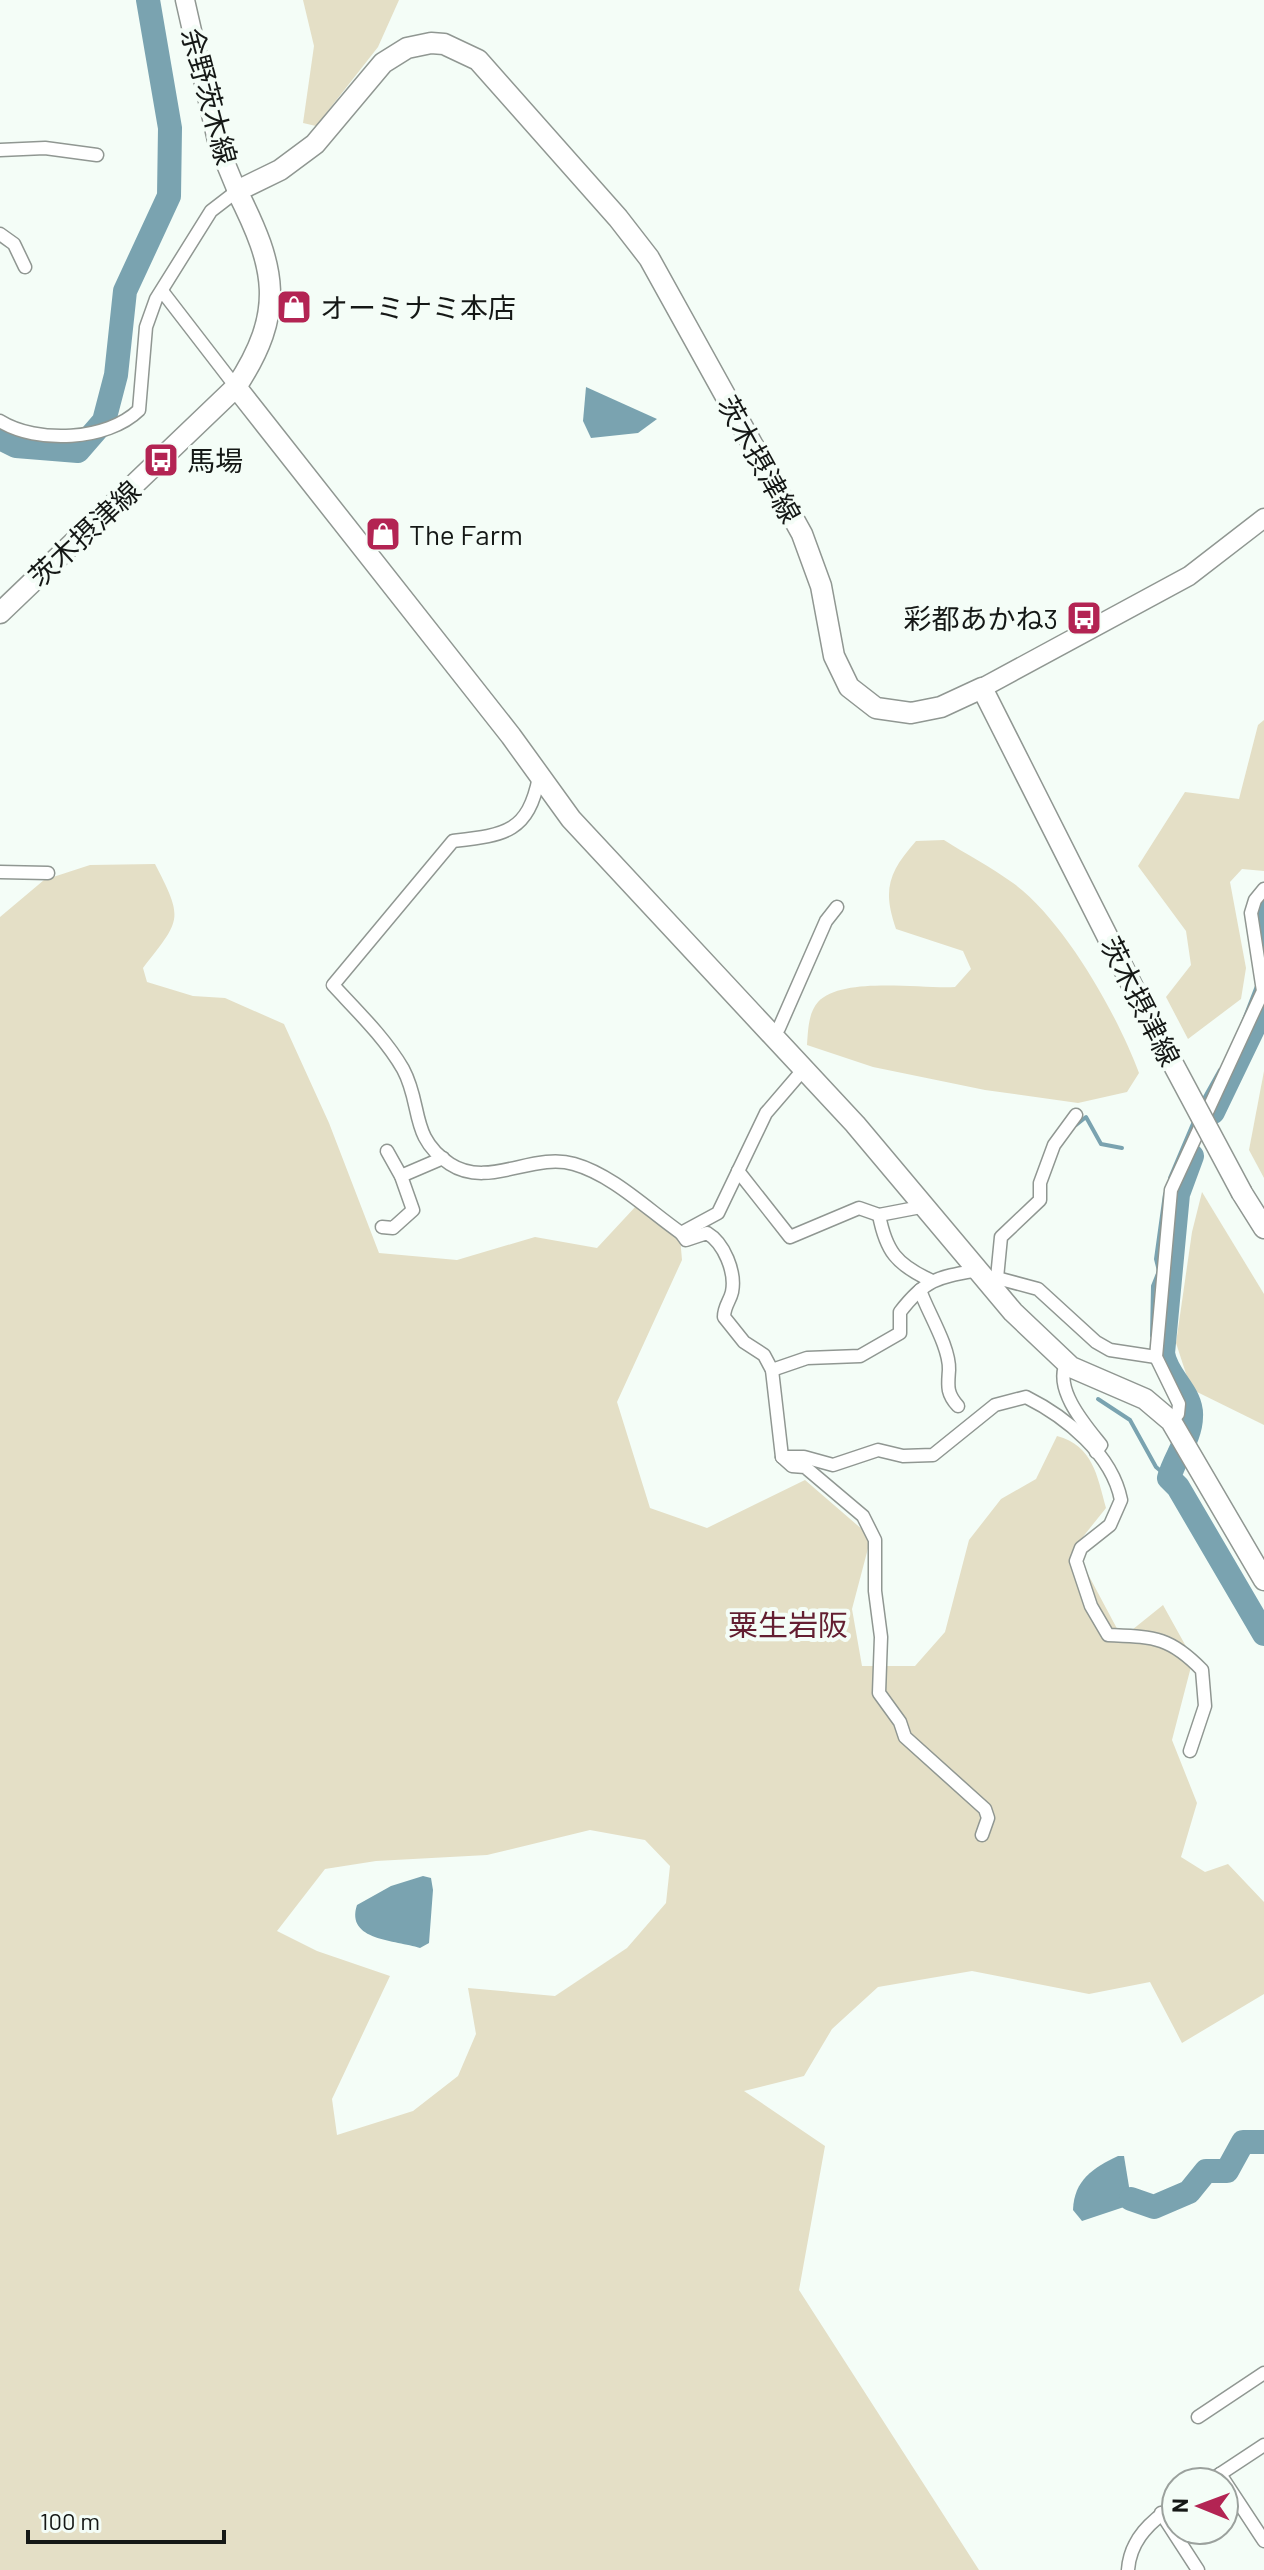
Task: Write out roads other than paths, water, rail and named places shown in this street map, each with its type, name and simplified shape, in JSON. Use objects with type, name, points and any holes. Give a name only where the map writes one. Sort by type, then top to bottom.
[{"type":"main road","name":"茨木摂津線","points":[[0,613],[236,387],[257,355],[267,325],[270,286],[263,243],[237,191],[280,170],[315,144],[383,63],[407,48],[444,44],[478,60],[598,194],[649,258],[802,534],[821,586],[834,656],[849,687],[876,708],[911,713],[941,707],[982,688],[1148,1017],[1242,1193],[1264,1228]]},
{"type":"main road","points":[[236,387],[511,736],[571,819],[995,1279],[1013,1312],[1066,1364],[1137,1394],[1179,1433],[1264,1580]]},
{"type":"street","name":"余野茨木線","points":[[185,0],[218,145],[237,191]]},
{"type":"street","points":[[0,150],[45,148],[97,155]]},
{"type":"street","points":[[0,421],[19,433],[44,435],[104,431],[129,419],[139,410],[146,327],[162,291],[211,211],[237,191]]},
{"type":"street","points":[[0,234],[14,244],[25,267]]},
{"type":"street","points":[[162,291],[236,387]]},
{"type":"street","points":[[982,688],[1189,576],[1264,518]]},
{"type":"street","points":[[539,777],[533,806],[521,824],[490,837],[453,841],[333,985],[404,1071],[426,1144],[453,1166],[484,1174],[535,1163],[572,1163],[603,1176],[681,1233],[686,1240],[707,1233],[714,1237],[733,1270],[732,1293],[724,1317],[744,1342],[764,1355],[772,1370],[782,1457],[792,1466],[805,1467],[863,1516],[875,1540],[875,1591],[881,1637],[879,1693],[900,1722],[905,1737],[985,1809],[988,1818],[982,1835]]},
{"type":"street","points":[[0,872],[48,873]]},
{"type":"street","points":[[1179,1433],[1179,1404],[1156,1357],[1171,1190],[1263,991],[1251,913],[1255,900],[1264,889]]},
{"type":"street","points":[[771,1033],[779,1028],[826,921],[837,907]]},
{"type":"street","points":[[681,1233],[718,1213],[766,1113],[803,1070]]},
{"type":"street","points":[[995,1279],[999,1240],[1017,1219],[1040,1200],[1041,1179],[1054,1145],[1076,1115]]},
{"type":"street","points":[[382,1227],[393,1228],[413,1210],[401,1176],[387,1151]]},
{"type":"street","points":[[401,1176],[443,1158]]},
{"type":"street","points":[[738,1171],[790,1237],[859,1208],[879,1215],[926,1206]]},
{"type":"street","points":[[879,1215],[885,1244],[891,1253],[911,1271],[930,1280]]},
{"type":"street","points":[[772,1370],[807,1358],[860,1356],[900,1333],[900,1312],[930,1280],[944,1274],[995,1279],[1041,1290],[1103,1346],[1119,1353],[1156,1357]]},
{"type":"street","points":[[920,1290],[934,1319],[948,1367],[949,1395],[958,1406]]},
{"type":"street","points":[[1066,1364],[1064,1373],[1074,1409],[1101,1445],[1096,1452]]},
{"type":"street","points":[[782,1457],[804,1457],[833,1465],[878,1450],[903,1456],[933,1455],[995,1405],[1026,1397],[1070,1424],[1096,1452],[1119,1489],[1121,1500],[1110,1525],[1081,1548],[1076,1561],[1091,1606],[1108,1635],[1150,1637],[1180,1647],[1202,1670],[1205,1706],[1190,1751]]},
{"type":"street","points":[[1198,2417],[1264,2373]]},
{"type":"street","points":[[1232,2466],[1264,2445]]},
{"type":"street","points":[[1240,2504],[1264,2541]]},
{"type":"street","points":[[1128,2570],[1129,2559],[1143,2530],[1160,2514]]},
{"type":"street","points":[[1182,2546],[1198,2570]]},
{"type":"water","points":[[586,387],[657,419],[638,433],[591,438],[583,421]]},
{"type":"water","points":[[423,1876],[431,1878],[433,1890],[429,1943],[420,1948],[386,1940],[358,1926],[355,1917],[357,1905],[391,1886]]},
{"type":"water","points":[[1118,2156],[1124,2156],[1131,2199],[1127,2206],[1082,2221],[1073,2210],[1081,2183],[1093,2170]]},
{"type":"waterway","points":[[0,438],[16,446],[78,451],[104,421],[116,375],[125,291],[169,196],[170,128],[148,0]]},
{"type":"waterway","points":[[1264,903],[1258,926],[1264,955]]},
{"type":"waterway","points":[[1240,1030],[1257,986]]},
{"type":"waterway","points":[[1213,1112],[1264,1006]]},
{"type":"waterway","points":[[1201,1104],[1220,1070]]},
{"type":"waterway","points":[[1076,1125],[1086,1117],[1101,1144],[1122,1148]]},
{"type":"waterway","points":[[1170,1178],[1195,1119]]},
{"type":"waterway","points":[[1192,1156],[1178,1194],[1163,1353],[1169,1370],[1188,1400],[1191,1417],[1169,1478],[1178,1487],[1264,1634]]},
{"type":"waterway","points":[[1152,1336],[1153,1286],[1159,1271],[1156,1259],[1165,1194]]},
{"type":"waterway","points":[[1098,1399],[1130,1420],[1156,1467],[1169,1478]]},
{"type":"waterway","points":[[1131,2199],[1154,2207],[1189,2192],[1206,2171],[1227,2171],[1243,2142],[1264,2142]]},
{"type":"place","name":"オーミナミ本店","points":[[294,307]]},
{"type":"place","name":"馬場","points":[[161,460]]},
{"type":"place","name":"The Farm","points":[[383,534]]},
{"type":"place","name":"彩都あかね3","points":[[1084,618]]},
{"type":"district","name":"粟生岩阪","points":[[788,1624]]}]
